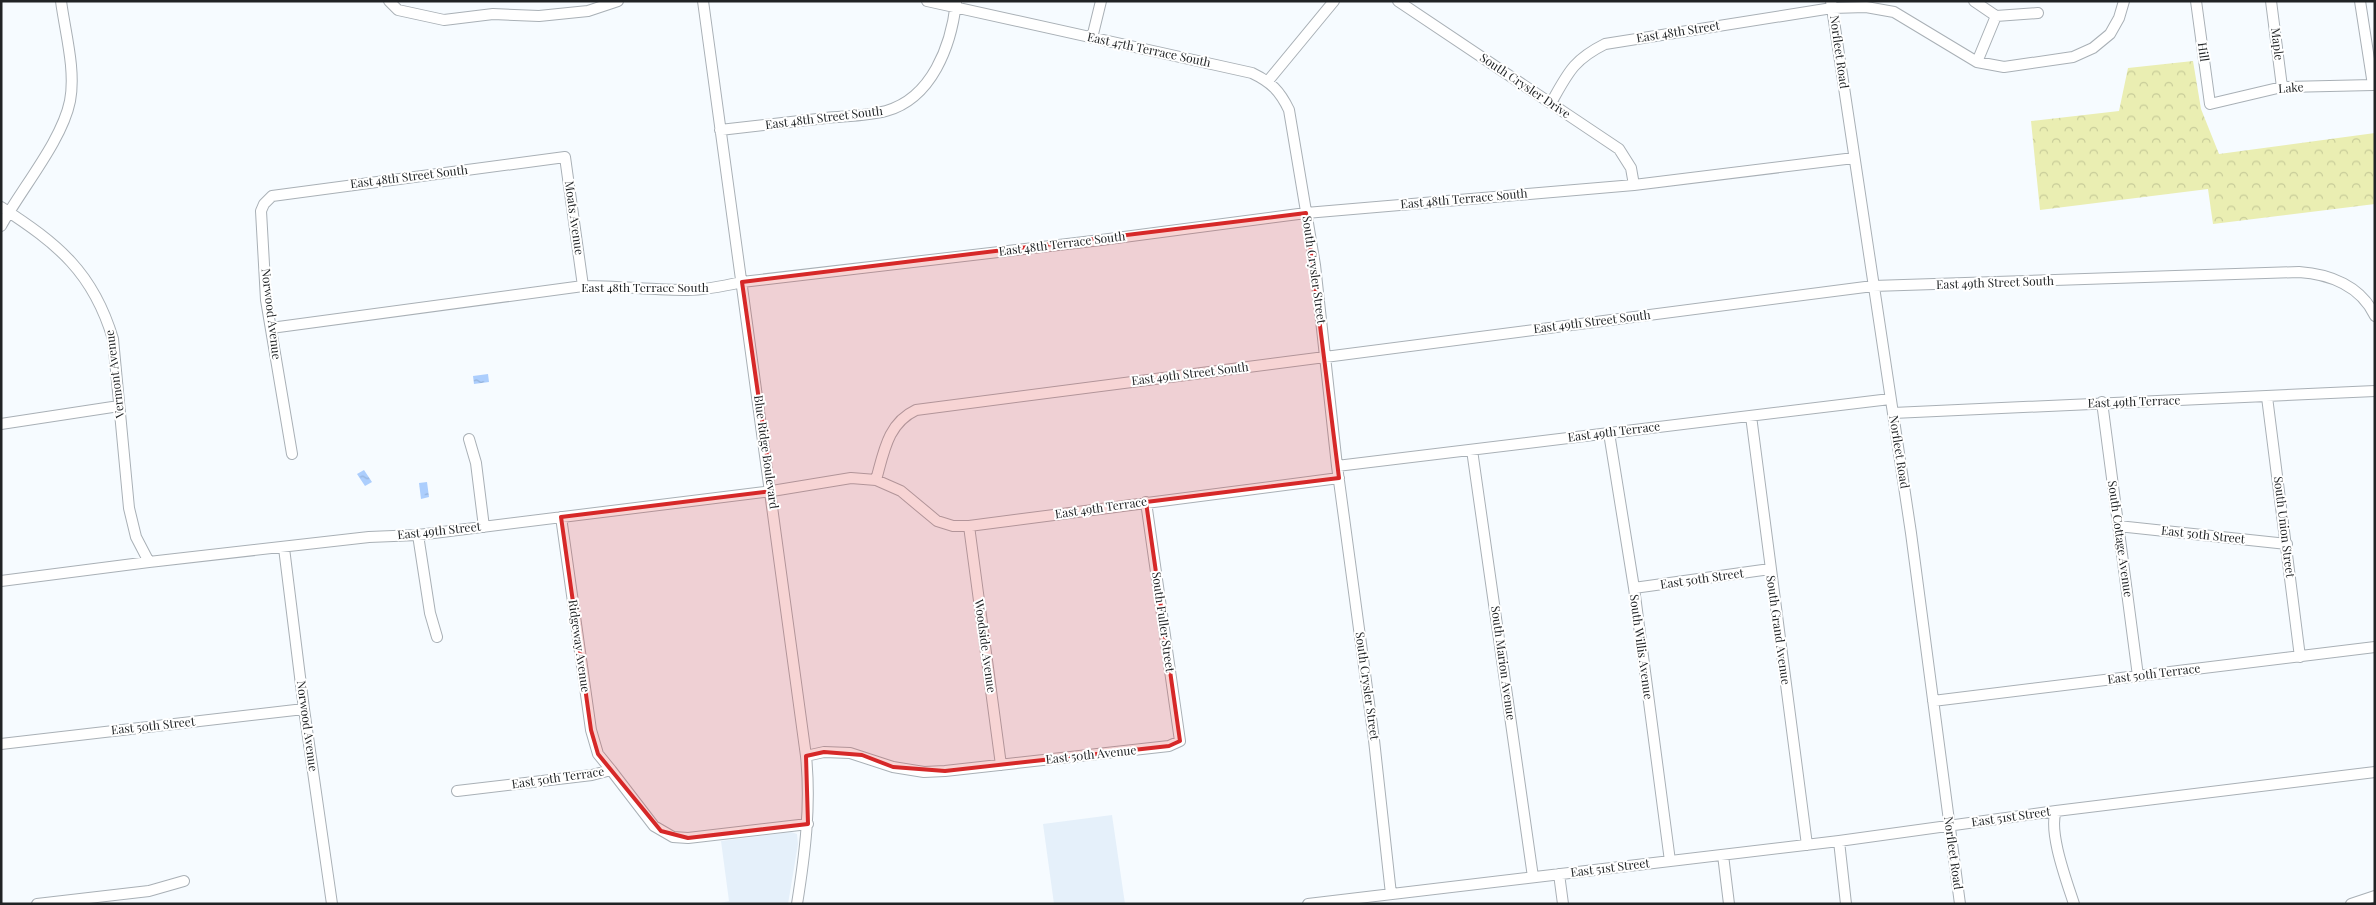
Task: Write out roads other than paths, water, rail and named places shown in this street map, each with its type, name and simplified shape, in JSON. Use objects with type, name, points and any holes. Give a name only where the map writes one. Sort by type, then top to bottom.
[{"type":"street","points":[[1,226],[5,210],[60,130],[70,101],[71,76],[61,1]]},
{"type":"street","points":[[389,1],[398,10],[444,20],[493,14],[539,16],[588,11],[618,1]]},
{"type":"street","name":"Blue Ridge Boulevard","points":[[703,1],[772,491],[806,756],[809,788],[808,824],[797,904]]},
{"type":"street","name":"East 47th Terrace South","points":[[928,1],[955,4],[1092,38],[1252,73],[1268,81]]},
{"type":"street","points":[[1092,38],[1100,1]]},
{"type":"street","points":[[1268,81],[1334,1]]},
{"type":"street","name":"South Crysler Drive","points":[[1398,1],[1619,150],[1631,168],[1634,185]]},
{"type":"street","points":[[1974,1],[1996,16],[2038,13]]},
{"type":"street","points":[[1832,5],[1866,7],[1894,12],[1978,62],[2004,67],[2073,57],[2093,48],[2110,34],[2119,18],[2124,1]]},
{"type":"street","name":"Hill","points":[[2196,1],[2210,104]]},
{"type":"street","name":"Maple","points":[[2271,1],[2282,87]]},
{"type":"street","name":"Lake","points":[[2210,104],[2282,87],[2373,85],[2360,1]]},
{"type":"street","name":"East 48th Street South","points":[[720,130],[875,113],[903,104],[923,89],[936,70],[948,38],[955,4]]},
{"type":"street","name":"East 48th Street","points":[[1551,104],[1572,66],[1587,53],[1605,44],[1832,5]]},
{"type":"street","name":"Norfleet Road","points":[[1832,5],[1911,533],[1960,904]]},
{"type":"street","points":[[1978,62],[1996,16]]},
{"type":"street","name":"South Crysler Street","points":[[1268,81],[1281,93],[1289,110],[1306,212],[1337,466],[1374,740],[1391,894]]},
{"type":"street","name":"Moats Avenue","points":[[558,158],[565,157],[584,286]]},
{"type":"street","name":"East 48th Street South","points":[[264,204],[272,196],[297,192],[558,158]]},
{"type":"street","name":"East 48th Terrace South","points":[[271,328],[584,286],[689,290],[742,282],[1101,240],[1306,212],[1634,185],[1854,158]]},
{"type":"street","name":"Norwood Avenue","points":[[264,204],[262,211],[266,300],[292,454]]},
{"type":"street","name":"Vermont Avenue","points":[[5,210],[60,249],[80,271],[97,296],[113,339],[129,508],[136,538],[149,562]]},
{"type":"street","name":"East 49th Street South","points":[[876,480],[892,428],[904,415],[916,410],[1873,286],[2299,272],[2315,273],[2342,282],[2368,303],[2375,316]]},
{"type":"street","name":"East 49th Terrace","points":[[1893,413],[2375,391]]},
{"type":"street","name":"South Union Street","points":[[2267,397],[2300,657]]},
{"type":"street","name":"East 49th Terrace","points":[[1337,466],[1890,399]]},
{"type":"street","name":"South Cottage Avenue","points":[[2102,402],[2138,676]]},
{"type":"street","points":[[1,424],[119,406]]},
{"type":"street","name":"South Grand Avenue","points":[[1750,416],[1807,845]]},
{"type":"street","name":"South Willis Avenue","points":[[1610,433],[1634,588],[1670,861]]},
{"type":"street","points":[[468,439],[476,463],[484,527]]},
{"type":"street","name":"South Marion Avenue","points":[[1472,450],[1533,877]]},
{"type":"street","name":"East 49th Street","points":[[1,582],[149,562],[369,537],[418,535],[484,527],[772,491],[851,478],[876,480]]},
{"type":"street","name":"East 49th Terrace","points":[[876,480],[901,491],[937,521],[952,526],[969,526],[1339,478]]},
{"type":"street","name":"South Fuller Street","points":[[1146,502],[1180,741]]},
{"type":"street","name":"Ridgeway Avenue","points":[[561,517],[591,730],[598,754],[610,770]]},
{"type":"street","name":"Woodside Avenue","points":[[969,526],[1001,765]]},
{"type":"street","name":"East 50th Street","points":[[2118,526],[2287,544]]},
{"type":"street","points":[[418,535],[430,613],[437,637]]},
{"type":"street","name":"Norwood Avenue","points":[[284,548],[304,709],[332,904]]},
{"type":"street","name":"East 50th Street","points":[[1634,588],[1770,569]]},
{"type":"street","name":"East 50th Terrace","points":[[1933,701],[2375,648]]},
{"type":"street","name":"East 50th Street","points":[[1,744],[304,709]]},
{"type":"street","name":"East 50th Avenue","points":[[1001,765],[1169,746],[1180,741]]},
{"type":"street","points":[[806,756],[824,752],[850,753],[892,767],[924,772],[1001,765]]},
{"type":"street","name":"East 50th Terrace","points":[[457,791],[592,775],[610,770],[654,826],[673,837],[688,838],[808,824]]},
{"type":"street","name":"East 51st Street","points":[[1533,877],[1807,845],[2056,811],[2375,772]]},
{"type":"street","points":[[2056,811],[2054,826],[2061,866],[2074,904]]},
{"type":"street","points":[[1839,841],[1846,904]]},
{"type":"street","points":[[1723,854],[1729,904]]},
{"type":"street","points":[[1559,874],[1563,904]]},
{"type":"street","points":[[1308,904],[1533,877]]},
{"type":"street","points":[[37,904],[149,891],[184,881]]},
{"type":"street","points":[[2351,904],[2375,896]]},
{"type":"water","points":[[488,374],[489,382],[474,384],[473,376]]},
{"type":"water","points":[[364,470],[372,482],[365,486],[357,474]]},
{"type":"water","points":[[427,482],[429,497],[421,499],[419,483]]}]
